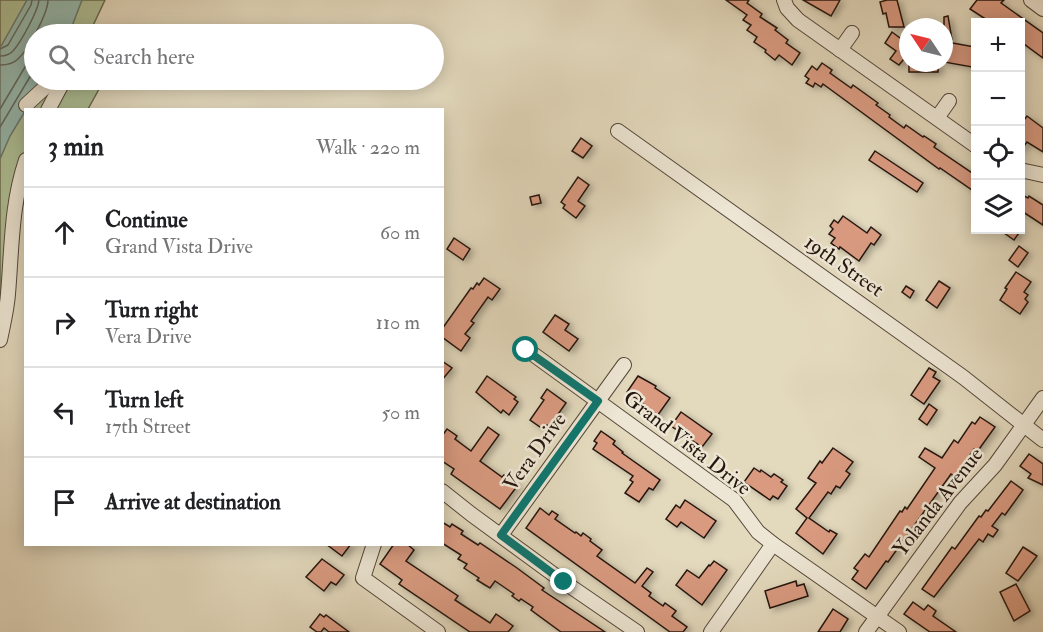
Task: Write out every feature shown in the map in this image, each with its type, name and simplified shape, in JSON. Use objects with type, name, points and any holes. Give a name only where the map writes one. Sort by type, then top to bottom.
[{"type":"street","points":[[784,0],[798,20],[971,143]]},
{"type":"street","points":[[1031,0],[1043,9]]},
{"type":"street","points":[[840,50],[852,33]]},
{"type":"street","points":[[26,105],[42,90]]},
{"type":"street","points":[[49,108],[59,90]]},
{"type":"street","points":[[938,118],[950,101]]},
{"type":"street","name":"19th Street","points":[[618,131],[963,377],[1043,440]]},
{"type":"street","points":[[0,340],[8,296],[11,228],[18,182],[24,166]]},
{"type":"street","points":[[1025,171],[1043,175]]},
{"type":"street","name":"Grand Vista Drive","points":[[526,350],[734,500],[758,532],[773,544],[899,632]]},
{"type":"street","name":"Vera Drive","points":[[501,535],[624,365]]},
{"type":"street","name":"Yolanda Avenue","points":[[866,632],[960,503],[995,465],[1043,398]]},
{"type":"street","points":[[444,493],[564,582],[638,632]]},
{"type":"street","points":[[711,632],[773,544]]},
{"type":"street","points":[[373,546],[363,578],[438,632]]},
{"type":"green space","points":[[0,0],[105,0],[94,24],[24,24],[24,90],[98,90],[89,108],[24,108],[24,199],[0,312]]},
{"type":"water","points":[[27,0],[82,0],[73,24],[24,24],[24,90],[38,90],[27,108],[24,108],[24,113],[0,159],[0,48]]},
{"type":"building","points":[[726,0],[749,0],[747,3],[762,14],[760,17],[777,28],[775,30],[788,40],[786,43],[800,53],[792,65],[779,55],[775,60],[754,42],[757,37],[747,30],[751,25],[743,20],[747,15]]},
{"type":"building","points":[[803,0],[840,0],[831,16]]},
{"type":"building","points":[[897,0],[902,18],[899,18],[899,27],[889,27],[886,13],[883,14],[880,2]]},
{"type":"building","points":[[977,0],[1004,0],[1001,3],[1022,18],[984,18],[970,9]]},
{"type":"building","points":[[1025,20],[1043,33],[1043,58],[1025,45]]},
{"type":"building","points":[[892,32],[899,37],[899,65],[890,59],[896,51],[885,43]]},
{"type":"building","points":[[953,43],[971,46],[971,67],[953,64]]},
{"type":"building","points":[[822,63],[832,70],[830,73],[851,88],[853,85],[878,103],[876,105],[904,128],[906,125],[936,144],[934,147],[971,172],[971,189],[939,169],[823,84],[821,87],[815,83],[813,87],[806,83],[809,79],[805,76],[812,66],[817,70]]},
{"type":"building","points":[[1027,116],[1043,128],[1043,152],[1027,142],[1025,145],[1025,119]]},
{"type":"building","points":[[581,138],[592,146],[583,158],[572,151]]},
{"type":"building","points":[[875,151],[923,183],[917,192],[869,160]]},
{"type":"building","points":[[578,177],[589,185],[578,201],[585,206],[576,218],[563,208],[565,205],[561,202]]},
{"type":"building","points":[[539,195],[541,203],[532,205],[530,197]]},
{"type":"building","points":[[1025,196],[1028,198],[1029,196],[1043,205],[1043,225],[1025,213]]},
{"type":"building","points":[[843,216],[867,233],[871,227],[881,235],[874,245],[871,243],[859,261],[831,243],[835,238],[829,234],[833,229],[830,226],[834,220],[838,223]]},
{"type":"building","points":[[1006,234],[1018,234],[1014,240]]},
{"type":"building","points":[[454,238],[470,249],[463,260],[447,249]]},
{"type":"building","points":[[1019,246],[1028,253],[1018,267],[1009,260]]},
{"type":"building","points":[[1016,272],[1031,282],[1024,292],[1028,295],[1025,299],[1028,302],[1020,314],[1000,300]]},
{"type":"building","points":[[484,278],[500,289],[492,300],[488,297],[471,321],[474,323],[465,334],[470,338],[461,351],[444,338],[444,326],[471,288],[473,289],[477,283],[479,285]]},
{"type":"building","points":[[939,281],[950,288],[937,308],[926,300]]},
{"type":"building","points":[[906,286],[914,291],[910,298],[902,292]]},
{"type":"building","points":[[555,315],[569,324],[565,330],[578,339],[569,351],[543,332]]},
{"type":"building","points":[[444,362],[452,368],[444,378]]},
{"type":"building","points":[[929,368],[936,372],[933,377],[940,381],[924,404],[911,395]]},
{"type":"building","points":[[487,376],[516,397],[514,399],[518,402],[509,415],[503,410],[501,413],[476,392]]},
{"type":"building","points":[[638,376],[656,386],[655,388],[670,398],[655,419],[641,410],[645,405],[627,392]]},
{"type":"building","points":[[547,389],[566,403],[549,427],[547,425],[543,429],[530,420],[544,400],[541,398]]},
{"type":"building","points":[[929,404],[937,410],[927,425],[919,419]]},
{"type":"building","points":[[681,412],[712,434],[702,447],[671,426]]},
{"type":"building","points":[[980,417],[995,427],[977,452],[974,449],[955,477],[951,474],[866,589],[852,579],[858,571],[854,568],[865,554],[869,557],[900,511],[902,512],[905,507],[907,509],[935,468],[919,457],[925,448],[942,458],[954,440],[958,443],[972,422],[975,424]]},
{"type":"building","points":[[488,427],[499,435],[480,461],[518,485],[500,509],[451,474],[454,469],[444,462],[444,433],[447,429],[457,436],[455,439],[471,451]]},
{"type":"building","points":[[601,431],[615,441],[613,444],[622,453],[660,480],[653,490],[649,488],[639,502],[625,493],[633,482],[630,480],[633,476],[593,449],[597,443],[594,441]]},
{"type":"building","points":[[833,448],[853,462],[846,471],[850,474],[840,488],[836,486],[831,494],[828,492],[809,518],[829,532],[830,530],[837,534],[823,554],[796,533],[807,518],[796,509],[816,483],[808,478]]},
{"type":"building","points":[[1029,454],[1043,464],[1043,485],[1028,478],[1031,474],[1020,466]]},
{"type":"building","points":[[754,468],[771,477],[774,474],[783,480],[781,482],[787,486],[778,499],[773,496],[770,500],[744,482]]},
{"type":"building","points":[[1011,481],[1023,490],[1005,515],[1002,513],[992,526],[998,530],[993,537],[988,534],[983,542],[979,539],[934,597],[922,589],[952,547],[955,549],[979,516],[981,517],[986,510],[988,511]]},
{"type":"building","points":[[685,500],[716,521],[704,538],[681,522],[677,527],[666,519],[676,505],[680,508]]},
{"type":"building","points":[[540,508],[549,515],[552,511],[558,515],[555,519],[575,533],[581,536],[583,533],[591,539],[590,541],[602,550],[597,556],[635,583],[647,568],[653,572],[642,586],[651,593],[649,596],[663,606],[665,603],[676,611],[672,616],[687,627],[683,632],[670,632],[526,528]]},
{"type":"building","points":[[444,523],[450,527],[452,524],[463,531],[461,534],[478,545],[480,543],[517,568],[544,588],[542,590],[605,632],[561,632],[531,610],[533,607],[521,599],[519,601],[512,596],[514,594],[495,581],[490,588],[477,580],[479,578],[464,568],[467,564],[458,559],[461,555],[444,544]]},
{"type":"building","points":[[329,546],[350,546],[342,556]]},
{"type":"building","points":[[393,546],[409,546],[414,550],[406,561],[458,596],[455,600],[490,623],[496,614],[513,626],[508,632],[470,632],[399,584],[402,580],[380,564]]},
{"type":"building","points":[[1023,547],[1037,556],[1018,581],[1006,573]]},
{"type":"building","points":[[322,559],[344,575],[336,585],[331,582],[324,591],[306,577]]},
{"type":"building","points":[[714,561],[727,570],[702,605],[676,585],[687,570],[699,578]]},
{"type":"building","points":[[796,581],[797,586],[804,584],[808,596],[770,608],[765,591]]},
{"type":"building","points":[[1016,584],[1030,611],[1014,621],[1000,592]]},
{"type":"building","points":[[913,602],[924,610],[928,605],[936,611],[933,616],[956,632],[930,632],[904,614]]},
{"type":"building","points":[[833,609],[848,619],[840,632],[818,632]]},
{"type":"building","points":[[320,614],[324,617],[326,615],[349,632],[329,632],[324,628],[321,632],[317,632],[310,627]]},
{"type":"route","points":[[526,350],[598,401],[501,535],[564,582]]}]
